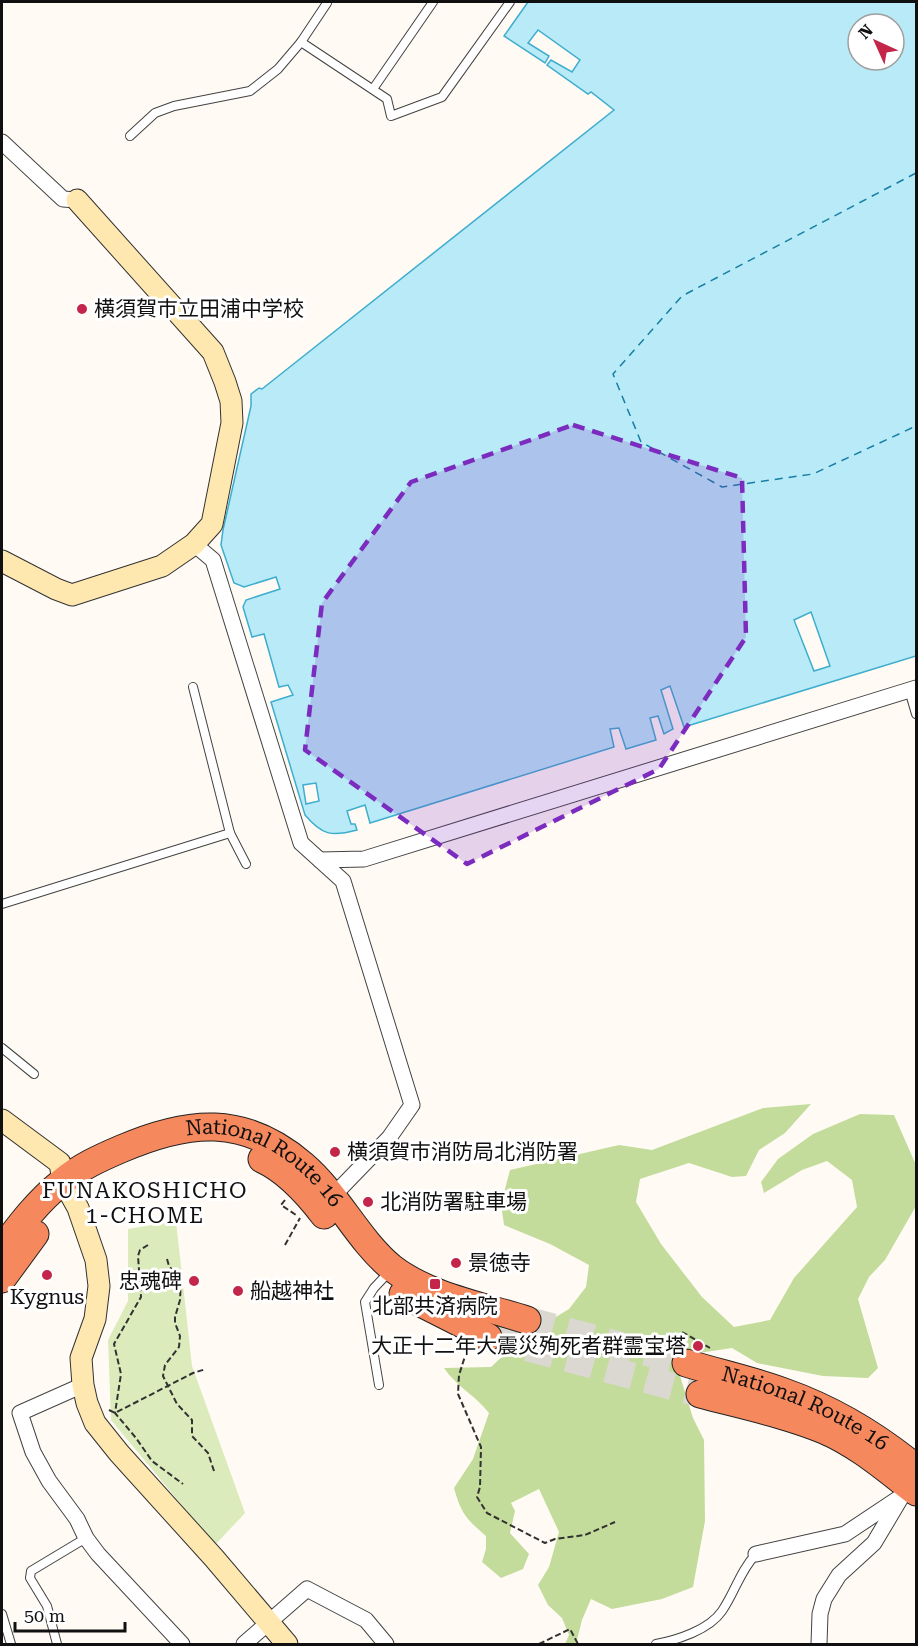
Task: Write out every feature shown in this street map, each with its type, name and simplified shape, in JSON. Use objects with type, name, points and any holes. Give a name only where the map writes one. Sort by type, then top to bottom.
[{"type":"highway","name":"National Route 16","points":[[2,1249],[32,1209],[66,1189],[101,1158],[174,1130],[198,1126],[222,1128],[254,1135],[282,1149],[304,1166],[366,1268],[527,1320]]},
{"type":"highway","name":"National Route 16","points":[[2,1279],[45,1222],[66,1189]]},
{"type":"highway","name":"National Route 16","points":[[387,1274],[405,1295],[478,1342]]},
{"type":"highway","name":"National Route 16","points":[[686,1363],[763,1398],[832,1434],[867,1454],[912,1485]]},
{"type":"highway","name":"National Route 16","points":[[700,1394],[763,1398]]},
{"type":"street","points":[[2,142],[63,200],[77,200],[213,352],[231,401],[232,423],[212,524],[194,544],[162,566],[72,595],[2,561]]},
{"type":"street","points":[[194,544],[213,560],[301,843],[343,881],[412,1105],[389,1138],[326,1203]]},
{"type":"street","points":[[320,860],[364,859],[913,689]]},
{"type":"street","points":[[2,1120],[60,1163],[66,1189],[78,1208],[96,1260],[99,1286],[95,1319],[81,1358],[83,1385],[95,1423],[286,1644]]},
{"type":"street","points":[[83,1385],[20,1413],[33,1452],[86,1538],[182,1644]]},
{"type":"street","points":[[756,1554],[845,1534],[912,1485]]},
{"type":"street","points":[[819,1644],[820,1614],[825,1599],[839,1575],[874,1543],[912,1485]]},
{"type":"street","points":[[244,1644],[307,1589],[366,1620],[386,1644]]},
{"type":"lane","points":[[373,89],[433,2]]},
{"type":"lane","points":[[130,136],[155,113],[174,106],[250,91],[278,69],[301,42],[327,3]]},
{"type":"lane","points":[[301,42],[387,99],[391,116],[442,97],[507,3]]},
{"type":"lane","points":[[193,687],[230,833],[246,864]]},
{"type":"lane","points":[[913,689],[916,714]]},
{"type":"lane","points":[[2,904],[230,833]]},
{"type":"lane","points":[[2,1048],[34,1074]]},
{"type":"lane","points":[[379,1385],[365,1302],[387,1274]]},
{"type":"lane","points":[[57,1644],[47,1606],[30,1578],[31,1571],[86,1538]]},
{"type":"lane","points":[[656,1644],[677,1640],[698,1630],[721,1612],[745,1565],[756,1554]]},
{"type":"lane","points":[[2,1614],[10,1644]]},
{"type":"path","points":[[285,1245],[300,1218],[281,1205],[290,1195]]},
{"type":"path","points":[[115,1413],[121,1374],[114,1344],[141,1297],[138,1256],[140,1250],[148,1245]]},
{"type":"path","points":[[167,1259],[169,1266],[181,1280],[180,1300],[175,1317],[180,1336],[179,1347],[165,1365],[163,1376],[177,1404],[192,1420],[192,1436],[208,1454],[214,1471]]},
{"type":"path","points":[[682,1332],[709,1346],[714,1353]]},
{"type":"path","points":[[478,1342],[459,1375],[458,1394],[481,1447],[480,1487],[477,1497],[487,1513],[545,1543],[555,1539],[585,1535],[615,1522]]},
{"type":"path","points":[[115,1413],[206,1369]]},
{"type":"path","points":[[103,1407],[115,1413],[152,1461],[183,1484]]},
{"type":"path","points":[[538,1644],[570,1629],[578,1644]]},
{"type":"highlighted area","points":[[573,425],[742,478],[746,637],[659,769],[467,864],[305,750],[322,603],[411,482]]},
{"type":"green space","points":[[811,1104],[785,1133],[759,1150],[746,1176],[732,1177],[689,1163],[640,1179],[636,1202],[661,1244],[702,1297],[734,1327],[770,1320],[794,1278],[857,1207],[852,1180],[827,1161],[802,1170],[764,1193],[761,1182],[778,1159],[813,1134],[860,1114],[894,1115],[916,1165],[916,1206],[885,1260],[869,1277],[858,1299],[878,1368],[868,1378],[823,1376],[757,1363],[732,1348],[685,1355],[677,1366],[693,1418],[704,1440],[705,1521],[693,1587],[662,1599],[612,1609],[591,1599],[582,1620],[576,1644],[565,1644],[569,1635],[562,1618],[548,1605],[538,1585],[549,1567],[559,1532],[539,1489],[511,1503],[515,1511],[510,1533],[529,1554],[523,1569],[501,1578],[482,1562],[486,1549],[486,1536],[465,1515],[454,1488],[473,1459],[489,1413],[444,1368],[491,1367],[523,1337],[569,1309],[586,1287],[589,1265],[550,1244],[504,1225],[501,1204],[510,1170],[619,1145],[652,1150],[763,1108]]},
{"type":"green space","points":[[176,1221],[192,1366],[245,1513],[215,1545],[111,1420],[108,1340],[128,1301],[128,1229]]},
{"type":"water","points":[[528,2],[916,2],[916,656],[684,727],[670,686],[661,690],[673,729],[664,734],[658,716],[650,718],[656,740],[626,749],[619,728],[610,729],[614,747],[370,823],[365,805],[347,811],[351,824],[355,824],[357,830],[328,833],[317,827],[305,815],[271,702],[293,695],[288,685],[279,687],[264,634],[252,637],[243,607],[246,600],[280,589],[276,577],[244,587],[234,583],[221,545],[251,406],[251,394],[259,388],[262,389],[614,110],[591,92],[588,94],[547,65],[551,60],[572,72],[580,60],[538,30],[528,43],[549,56],[545,63],[504,36]],"holes":[[[811,612],[830,666],[814,671],[794,620]],[[316,783],[319,801],[306,804],[303,785]]]},
{"type":"ferry route","points":[[916,173],[682,296],[613,374],[641,442],[722,487],[813,474],[916,426]]},
{"type":"tunnel","points":[[527,1320],[686,1363]]},
{"type":"tunnel","points":[[488,1337],[700,1394]]},
{"type":"place","name":"横須賀市立田浦中学校","points":[[82,309]]},
{"type":"place","name":"横須賀市消防局北消防署","points":[[335,1152]]},
{"type":"place","name":"北消防署駐車場","points":[[368,1202]]},
{"type":"place","name":"景徳寺","points":[[456,1263]]},
{"type":"place","name":"Kygnus","points":[[47,1275]]},
{"type":"place","name":"忠魂碑","points":[[194,1281]]},
{"type":"place","name":"北部共済病院","points":[[435,1284]]},
{"type":"place","name":"船越神社","points":[[238,1291]]},
{"type":"place","name":"大正十二年大震災殉死者群霊宝塔","points":[[698,1346]]},
{"type":"district","name":"FUNAKOSHICHO 1-CHOME","points":[[145,1202]]}]
